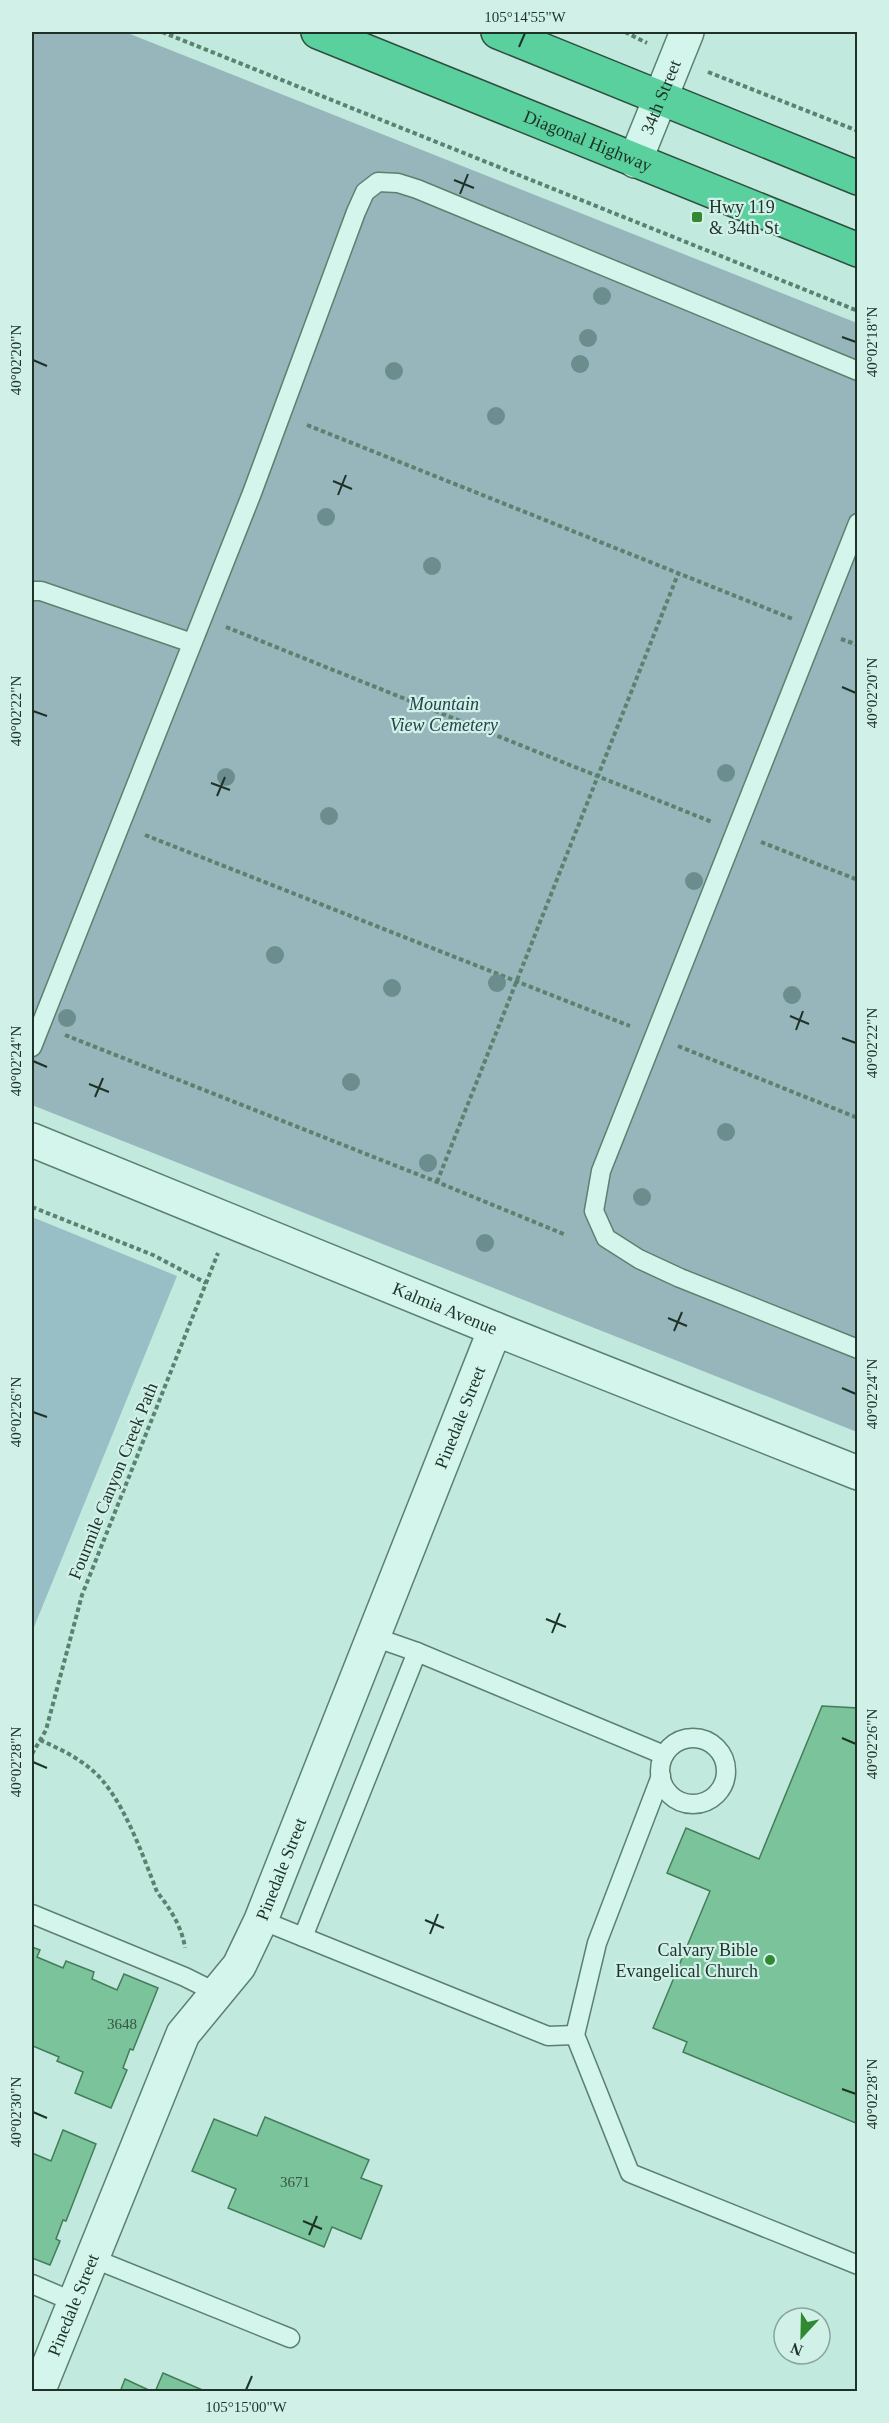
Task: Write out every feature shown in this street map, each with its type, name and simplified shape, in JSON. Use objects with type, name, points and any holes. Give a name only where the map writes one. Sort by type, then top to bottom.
[{"type":"highway","name":"Diagonal Highway","points":[[318,32],[858,250]]},
{"type":"highway","points":[[498,32],[858,178]]},
{"type":"street","name":"34th Street","points":[[635,161],[682,45]]},
{"type":"street","name":"Kalmia Avenue","points":[[32,1140],[495,1329],[858,1473]]},
{"type":"street","name":"Pinedale Street","points":[[38,2391],[183,2034],[239,1966],[261,1920],[495,1329]]},
{"type":"lane","points":[[32,1047],[202,618],[365,192],[378,182],[398,183],[417,189],[858,371]]},
{"type":"lane","points":[[858,523],[814,628],[601,1171],[594,1211],[606,1238],[639,1259],[858,1349]]},
{"type":"lane","points":[[32,591],[41,591],[192,643]]},
{"type":"lane","points":[[374,1637],[417,1652],[664,1755]]},
{"type":"lane","points":[[303,1937],[417,1652]]},
{"type":"lane","points":[[688,1738],[700,1738],[710,1742],[725,1760],[727,1772],[724,1785],[717,1794],[705,1802],[693,1804],[681,1802],[671,1795],[664,1787],[661,1776],[660,1766],[664,1755],[679,1740],[688,1738]]},
{"type":"lane","points":[[661,1776],[597,1943],[575,2035],[630,2173],[858,2265]]},
{"type":"lane","points":[[32,1914],[217,1992]]},
{"type":"lane","points":[[261,1920],[548,2036],[575,2035]]},
{"type":"lane","points":[[92,2258],[290,2338]]},
{"type":"lane","points":[[32,2284],[74,2301]]},
{"type":"path","points":[[162,32],[858,311]]},
{"type":"path","points":[[625,32],[682,45],[746,88],[858,131]]},
{"type":"path","points":[[281,415],[858,645]]},
{"type":"path","points":[[436,1182],[678,574]]},
{"type":"path","points":[[202,618],[858,880]]},
{"type":"path","points":[[120,825],[858,1118]]},
{"type":"path","points":[[40,1026],[566,1235]]},
{"type":"path","points":[[32,1207],[153,1255],[206,1282]]},
{"type":"path","name":"Fourmile Canyon Creek Path","points":[[32,1754],[46,1730],[82,1595],[230,1222]]},
{"type":"path","points":[[40,1740],[68,1753],[93,1771],[118,1803],[158,1892],[183,1935],[186,1959],[185,1977]]},
{"type":"shaded area","points":[[32,1217],[177,1276],[32,1632]]},
{"type":"green space","name":"Mountain View Cemetery","points":[[32,32],[125,32],[857,323],[857,1432],[32,1105]]},
{"type":"building","name":"Calvary Bible Evangelical Church","points":[[822,1706],[858,1708],[858,2124],[683,2052],[687,2042],[653,2028],[710,1891],[667,1873],[686,1828],[759,1859]]},
{"type":"building","points":[[32,1947],[40,1950],[37,1957],[63,1968],[66,1961],[94,1972],[92,1979],[117,1990],[124,1974],[158,1988],[133,2050],[130,2049],[123,2068],[127,2070],[111,2108],[75,2093],[83,2072],[57,2061],[59,2057],[33,2046],[32,2049]]},
{"type":"building","points":[[265,2117],[369,2160],[361,2178],[382,2186],[361,2239],[332,2227],[324,2247],[228,2208],[236,2189],[192,2171],[214,2119],[257,2136]]},
{"type":"building","points":[[63,2130],[96,2144],[66,2221],[63,2220],[56,2239],[60,2241],[50,2265],[32,2258],[32,2153],[51,2161]]},
{"type":"building","points":[[163,2373],[207,2392],[155,2392]]},
{"type":"building","points":[[125,2379],[153,2392],[120,2392]]},
{"type":"place","name":"Hwy 119 & 34th St","points":[[697,217]]},
{"type":"place","name":"Calvary Bible Evangelical Church","points":[[770,1960]]}]
